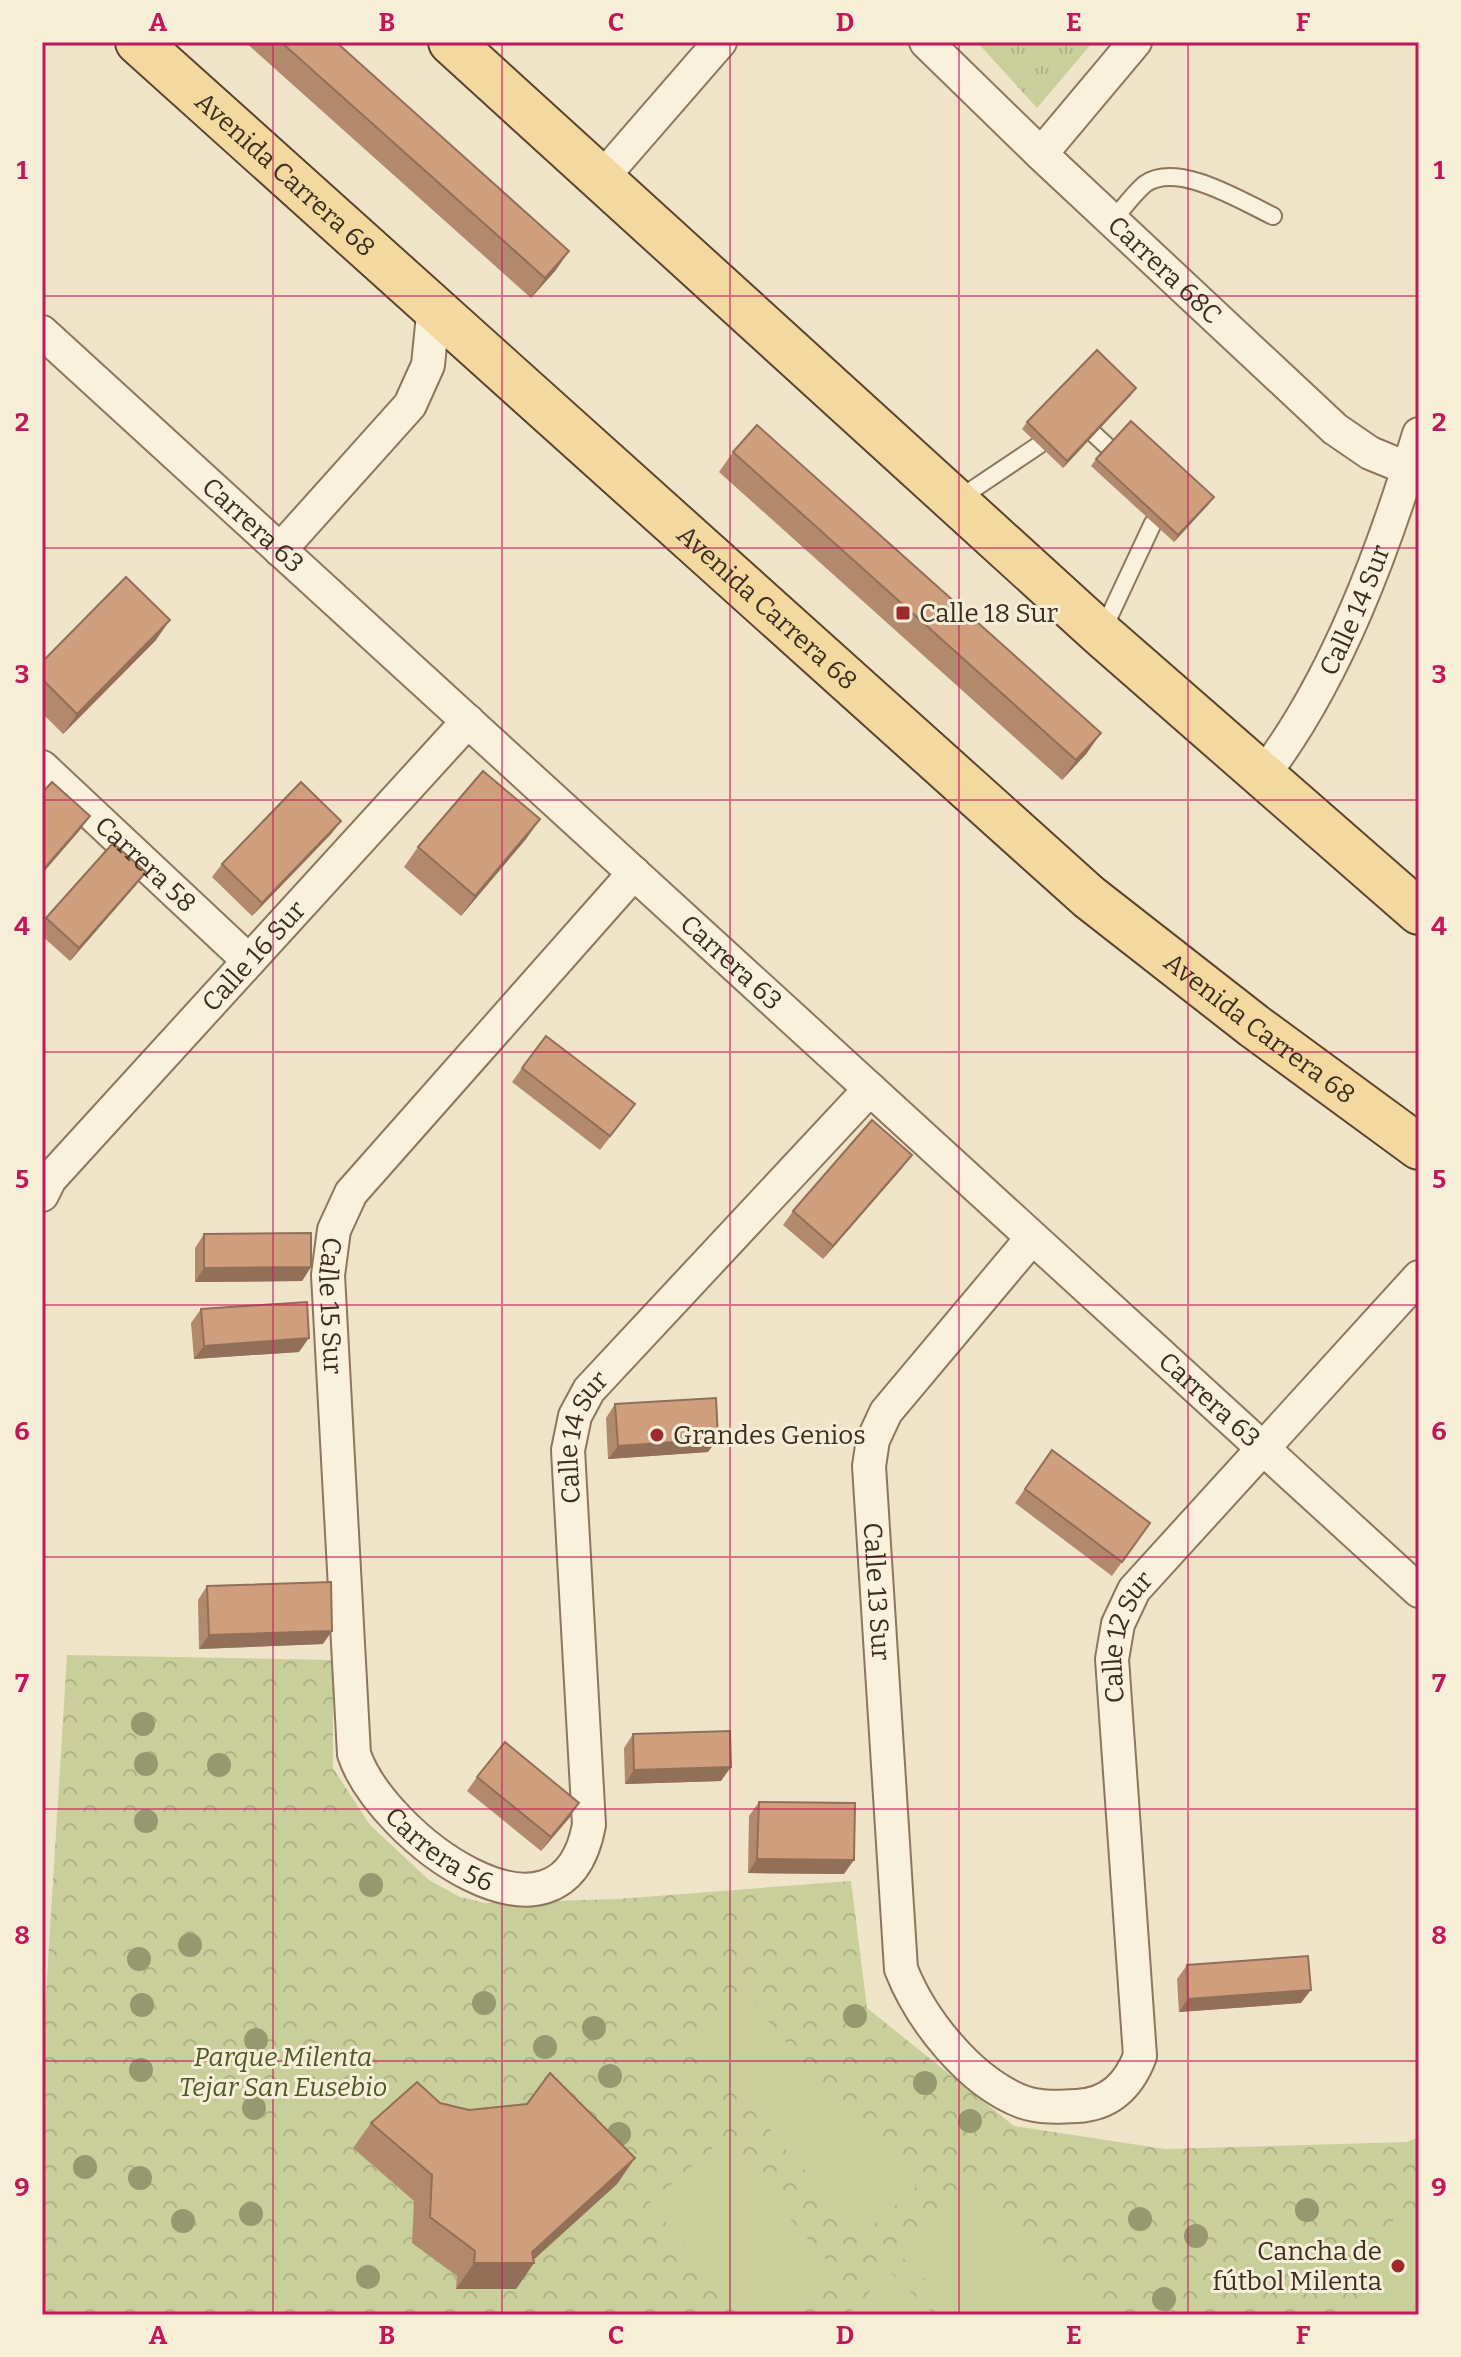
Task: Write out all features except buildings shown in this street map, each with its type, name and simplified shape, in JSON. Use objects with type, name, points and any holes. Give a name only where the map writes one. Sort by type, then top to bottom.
[{"type":"main road","name":"Avenida Carrera 68","points":[[138,42],[1089,897],[1254,1026],[1419,1147]]},
{"type":"main road","points":[[451,42],[1101,634],[1419,912]]},
{"type":"street","points":[[601,179],[720,42]]},
{"type":"street","name":"Carrera 68C","points":[[926,42],[1335,429],[1370,453],[1414,471]]},
{"type":"street","points":[[1041,154],[1135,42]]},
{"type":"street","points":[[280,550],[410,405],[428,365],[434,305]]},
{"type":"street","name":"Carrera 63","points":[[42,332],[1419,1591]]},
{"type":"street","name":"Calle 14 Sur","points":[[1264,774],[1288,743],[1328,668],[1414,471],[1419,434]]},
{"type":"street","name":"Calle 16 Sur","points":[[42,1195],[50,1179],[468,721]]},
{"type":"street","name":"Carrera 58","points":[[42,767],[249,961]]},
{"type":"street","name":"Calle 15 Sur","points":[[354,1754],[328,1275],[334,1230],[351,1193],[634,873]]},
{"type":"street","name":"Calle 14 Sur","points":[[558,1880],[573,1866],[585,1848],[589,1825],[568,1450],[575,1416],[589,1390],[870,1089]]},
{"type":"street","name":"Calle 13 Sur","points":[[1032,1238],[886,1412],[873,1440],[869,1466],[896,1938],[901,1969],[912,2000],[934,2029],[986,2082],[1023,2102],[1052,2107],[1084,2106],[1113,2096]]},
{"type":"street","name":"Calle 12 Sur","points":[[1113,2096],[1132,2078],[1140,2056],[1112,1659],[1118,1624],[1134,1590],[1419,1277]]},
{"type":"street","name":"Carrera 56","points":[[354,1754],[362,1779],[380,1801],[411,1835],[448,1864],[487,1883],[530,1889],[558,1880]]},
{"type":"lane","points":[[1112,221],[1145,184],[1161,177],[1181,176],[1273,216]]},
{"type":"lane","points":[[1094,434],[1108,447]]},
{"type":"lane","points":[[955,501],[1039,445]]},
{"type":"lane","points":[[1101,634],[1153,523]]},
{"type":"green space","points":[[977,42],[1093,42],[1037,108]]},
{"type":"green space","name":"Parque Milenta Tejar San Eusebio","points":[[67,1655],[333,1660],[333,1768],[370,1825],[429,1880],[460,1897],[485,1903],[617,1899],[851,1881],[867,2008],[1014,2126],[1165,2149],[1407,2142],[1419,2137],[1419,2315],[42,2315],[42,2059]]},
{"type":"green space","points":[[744,1993],[832,2096],[780,2141],[692,2039]]},
{"type":"green space","points":[[837,2098],[916,2187],[862,2235],[783,2146]]},
{"type":"green space","points":[[722,2140],[839,2275],[793,2315],[746,2315],[649,2203]]},
{"type":"green space","points":[[967,2186],[1096,2311],[1092,2315],[961,2315],[900,2255]]},
{"type":"green space","name":"Cancha de fútbol Milenta","points":[[1398,2208],[1419,2216],[1419,2315],[1358,2315]]},
{"type":"green space","points":[[889,2271],[935,2315],[848,2315]]},
{"type":"place","name":"Calle 18 Sur","points":[[903,613]]},
{"type":"place","name":"Grandes Genios","points":[[657,1435]]},
{"type":"place","name":"Cancha de fútbol Milenta","points":[[1398,2266]]}]
